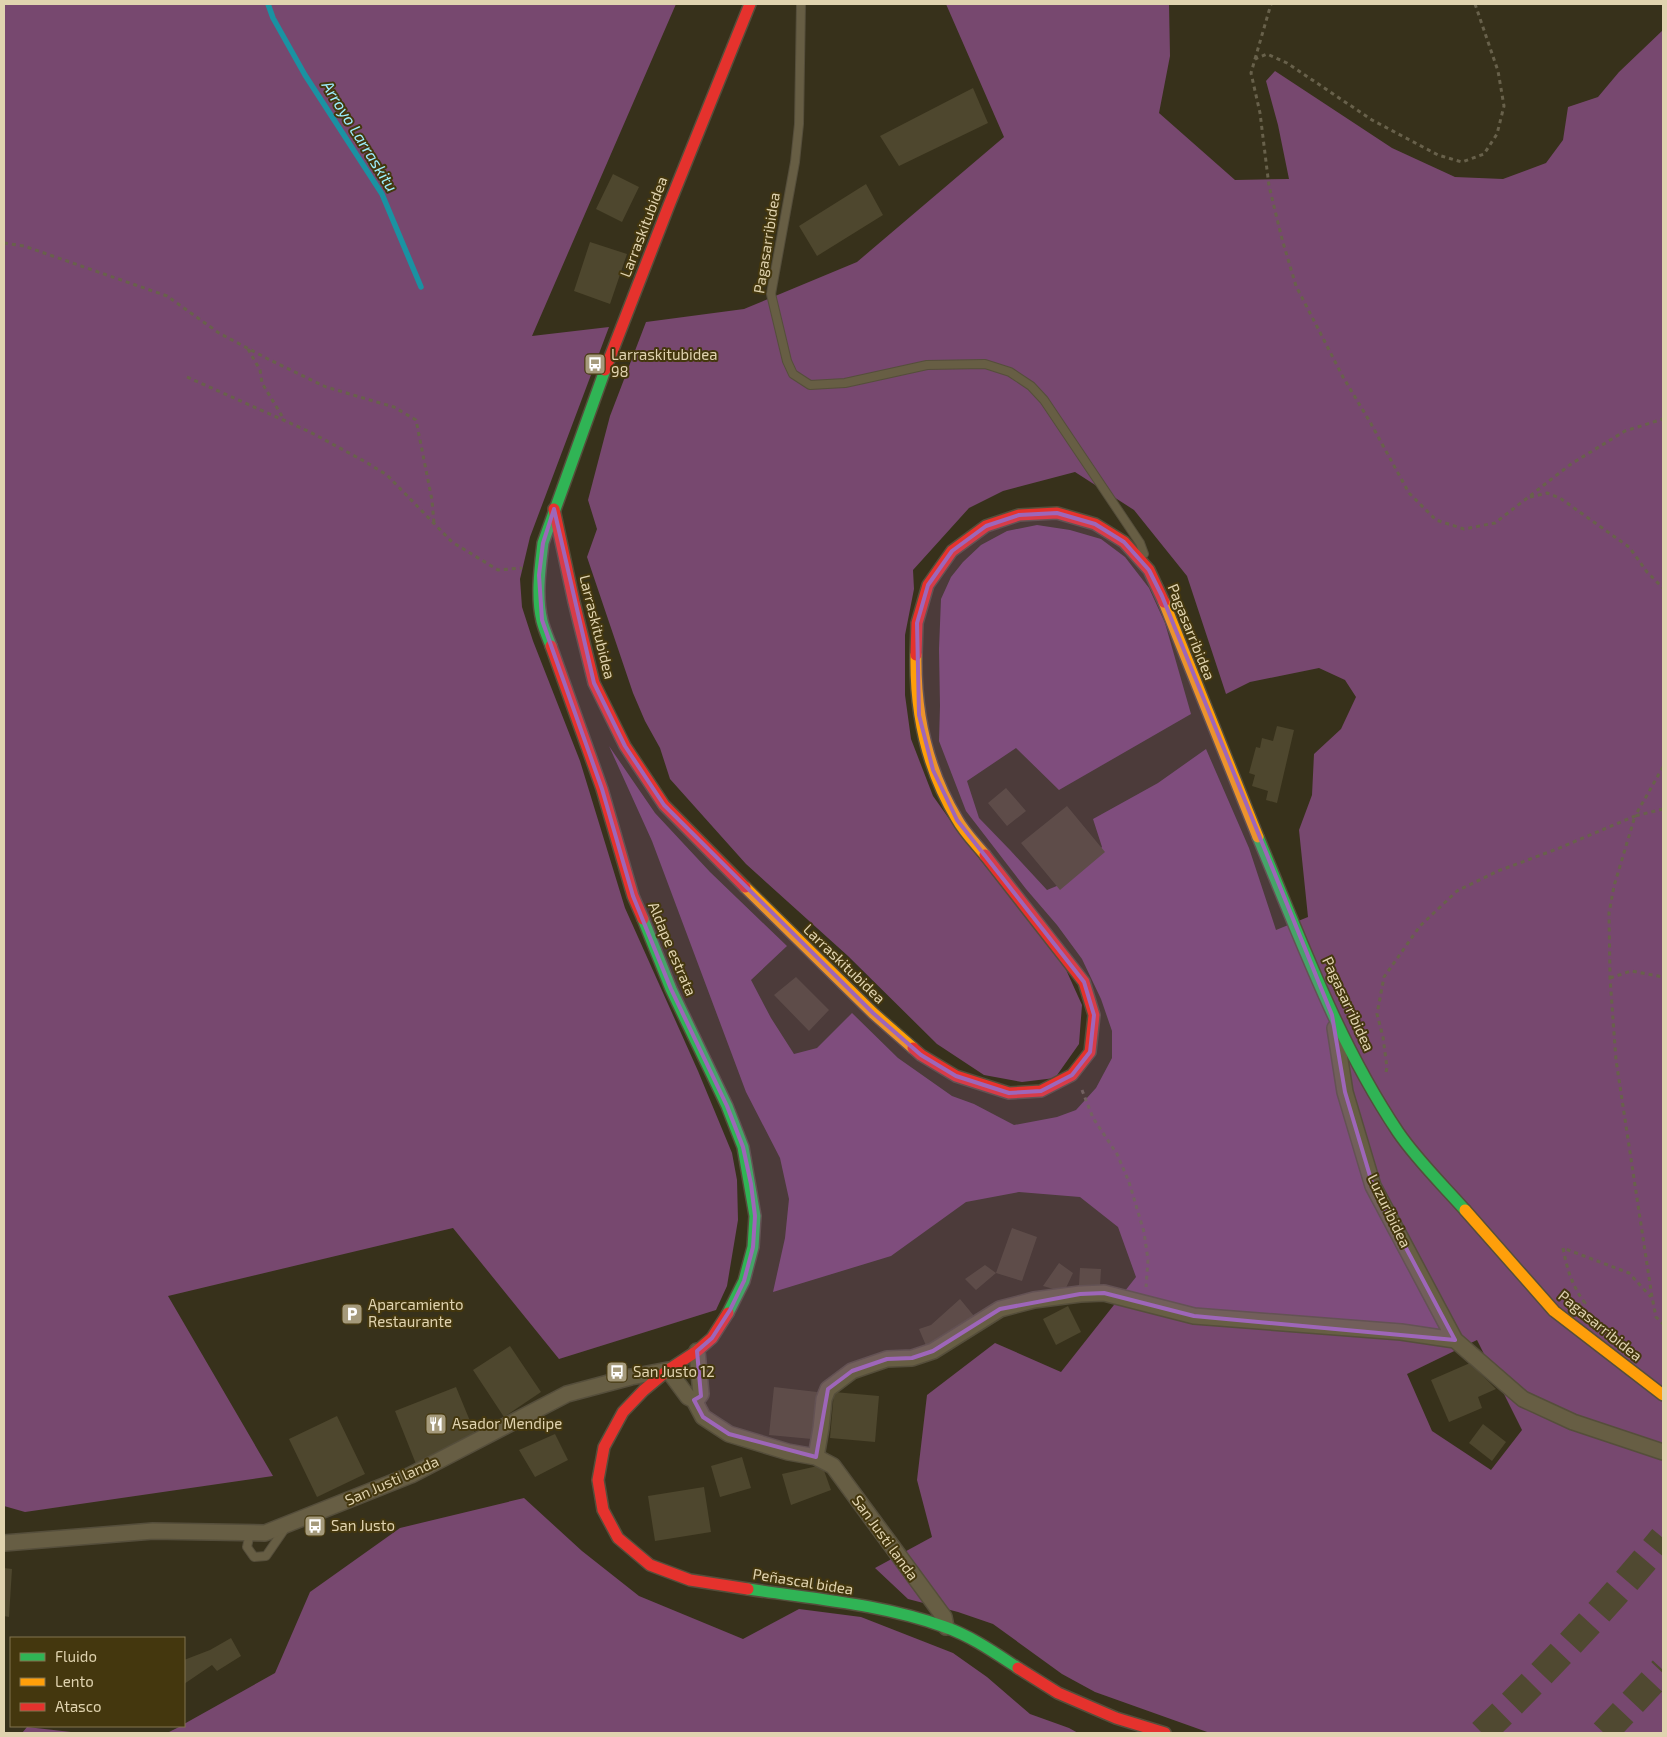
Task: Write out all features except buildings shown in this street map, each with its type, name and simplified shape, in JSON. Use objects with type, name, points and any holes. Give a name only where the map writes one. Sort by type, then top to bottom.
[{"type":"street","name":"Larraskitubidea","points":[[750,4],[611,353],[554,510],[594,683],[625,746],[664,805],[738,881],[866,1006],[921,1055],[956,1076],[1009,1093],[1041,1091],[1072,1075],[1090,1052],[1094,1015],[1084,982],[958,820],[932,770],[919,715],[916,670],[917,623],[928,585],[952,552],[986,526],[1019,515],[1057,513],[1096,524],[1124,542],[1149,570]]},
{"type":"street","name":"Aldape estrata","points":[[554,510],[543,543],[540,567],[539,596],[542,620],[602,789],[633,896],[672,989],[727,1106],[743,1147],[755,1216],[753,1247],[744,1281],[730,1310],[712,1338],[697,1351],[668,1370]]},
{"type":"street","name":"Pagasarribidea","points":[[1149,570],[1162,596],[1222,748],[1332,1015],[1380,1102],[1419,1158],[1554,1311],[1663,1396]]},
{"type":"street","name":"Luzuribidea","points":[[1332,1015],[1345,1092],[1373,1186],[1455,1340],[1523,1399],[1573,1422],[1663,1452]]},
{"type":"street","points":[[816,1456],[824,1399],[828,1389],[852,1371],[887,1359],[912,1358],[933,1351],[1000,1309],[1034,1300],[1104,1293],[1194,1316],[1401,1332],[1455,1340]]},
{"type":"street","points":[[694,1400],[701,1394],[697,1351]]},
{"type":"street","name":"San Justi landa","points":[[4,1543],[153,1531],[265,1533],[411,1475],[568,1394],[631,1377],[668,1370],[688,1397],[694,1400],[703,1417],[729,1434],[788,1452],[816,1456],[833,1466],[944,1617],[946,1627]]},
{"type":"street","name":"Peñascal bidea","points":[[668,1370],[644,1390],[623,1412],[604,1447],[598,1480],[603,1510],[618,1538],[650,1565],[690,1580],[895,1611],[946,1627],[973,1640],[1058,1693],[1116,1718],[1165,1733]]},
{"type":"lane","name":"Pagasarribidea","points":[[801,4],[799,124],[795,162],[771,294],[786,361],[793,374],[810,386],[845,383],[927,365],[985,364],[1010,372],[1031,386],[1057,417],[1140,543],[1149,570]]},
{"type":"lane","points":[[250,1533],[247,1547],[254,1556],[266,1556],[286,1526]]},
{"type":"path","points":[[1270,4],[1251,73],[1260,113],[1269,186],[1282,239],[1296,286],[1342,377],[1410,493],[1436,520],[1464,529],[1495,522],[1571,464],[1625,431],[1663,418]]},
{"type":"path","points":[[1255,59],[1267,54],[1287,63],[1372,120],[1438,155],[1462,162],[1484,154],[1497,134],[1504,106],[1498,71],[1475,4]]},
{"type":"path","points":[[4,243],[24,246],[168,296],[219,333],[248,349],[326,387],[394,407],[416,420],[432,500],[434,524]]},
{"type":"path","points":[[248,349],[260,370],[262,383],[285,421]]},
{"type":"path","points":[[187,377],[285,421],[343,450],[386,475],[452,542],[498,570],[540,567]]},
{"type":"path","points":[[1529,497],[1547,493],[1560,498],[1628,547],[1647,572],[1663,588]]},
{"type":"path","points":[[1663,767],[1635,816],[1614,886],[1609,913],[1610,978],[1616,1060],[1652,1297],[1656,1317],[1663,1324]]},
{"type":"path","points":[[1380,1102],[1387,1068],[1383,1037],[1377,1014],[1384,977],[1420,926],[1456,891],[1498,871],[1558,849],[1635,816],[1663,808]]},
{"type":"path","points":[[1610,978],[1632,972],[1663,977]]},
{"type":"path","points":[[1072,1075],[1083,1093],[1093,1118],[1117,1154],[1129,1182],[1139,1215],[1144,1232],[1148,1260],[1146,1287],[1140,1303]]},
{"type":"path","points":[[1554,1311],[1585,1303],[1577,1292],[1568,1272],[1563,1248],[1629,1274],[1652,1297]]},
{"type":"highlighted area","points":[[554,509],[594,683],[625,746],[664,805],[873,1013],[921,1055],[956,1076],[1009,1093],[1041,1091],[1072,1075],[1090,1052],[1094,1015],[1084,982],[957,820],[933,770],[919,715],[917,623],[928,585],[952,551],[986,526],[1019,515],[1057,513],[1095,524],[1124,542],[1149,570],[1162,596],[1332,1015],[1345,1092],[1373,1186],[1455,1340],[1194,1316],[1104,1293],[1080,1294],[1000,1309],[933,1351],[912,1358],[887,1359],[852,1371],[828,1389],[816,1457],[729,1434],[703,1417],[694,1400],[701,1396],[697,1351],[712,1338],[730,1310],[744,1281],[753,1247],[755,1216],[751,1184],[743,1147],[727,1106],[671,989],[633,896],[602,789],[542,620],[539,575],[543,543]]},
{"type":"shaded area","points":[[4,4],[676,4],[532,336],[609,327],[530,537],[520,579],[522,607],[533,641],[580,761],[625,908],[698,1071],[732,1153],[737,1180],[738,1220],[727,1286],[716,1310],[559,1359],[453,1228],[168,1296],[273,1476],[25,1512],[4,1506]]},
{"type":"shaded area","points":[[946,4],[1169,4],[1170,56],[1159,113],[1235,180],[1289,179],[1278,125],[1266,81],[1275,71],[1392,148],[1455,177],[1503,179],[1546,163],[1563,140],[1568,107],[1598,97],[1619,72],[1663,30],[1663,1733],[1210,1733],[1095,1692],[1062,1674],[993,1624],[958,1612],[908,1599],[875,1568],[932,1537],[917,1480],[927,1395],[995,1343],[1061,1372],[1136,1277],[1118,1227],[1080,1197],[1019,1192],[966,1202],[891,1256],[773,1292],[785,1238],[789,1199],[780,1158],[746,1092],[652,841],[609,746],[655,813],[710,872],[787,946],[751,980],[771,1018],[794,1054],[817,1048],[852,1013],[898,1058],[952,1096],[974,1104],[1014,1125],[1057,1117],[1076,1110],[1096,1088],[1112,1058],[1112,1031],[1101,999],[1082,959],[966,811],[939,741],[941,599],[951,577],[963,562],[981,545],[1007,531],[1037,525],[1070,530],[1101,539],[1125,557],[1149,588],[1165,623],[1191,714],[1059,790],[1016,748],[967,781],[979,818],[1047,890],[1069,881],[1102,847],[1093,819],[1158,783],[1206,749],[1249,848],[1276,930],[1308,917],[1299,830],[1312,795],[1314,754],[1341,729],[1356,697],[1345,680],[1319,668],[1250,682],[1226,694],[1187,576],[1134,510],[1075,472],[1003,491],[969,508],[913,570],[914,589],[905,635],[905,695],[911,739],[933,796],[962,837],[1063,963],[1082,1005],[1079,1044],[1055,1078],[1022,1082],[984,1075],[937,1044],[848,956],[746,864],[670,779],[660,748],[645,721],[633,693],[587,557],[597,529],[588,500],[610,416],[646,322],[744,309],[857,262],[1004,137]],"holes":[[[1477,1340],[1522,1430],[1491,1470],[1432,1431],[1407,1374]]]},
{"type":"shaded area","points":[[524,1498],[582,1551],[639,1596],[743,1639],[799,1609],[861,1617],[953,1653],[987,1677],[1030,1714],[1078,1733],[167,1733],[179,1727],[185,1727],[185,1723],[275,1673],[310,1592],[400,1528]]},
{"type":"shaded area","points":[[27,1727],[71,1732],[78,1733],[22,1733]]},
{"type":"waterway","name":"Arroyo Larraskitu","points":[[268,4],[273,18],[305,75],[382,194],[421,287]]},
{"type":"tunnel","points":[[1482,1733],[1575,1638],[1663,1538]]},
{"type":"tunnel","points":[[1604,1733],[1663,1670]]},
{"type":"traffic: fast","points":[[551,646],[542,621],[539,602],[543,543],[605,370]]},
{"type":"traffic: fast","points":[[1258,837],[1321,988],[1356,1062],[1405,1142],[1465,1210]]},
{"type":"traffic: fast","points":[[643,919],[671,989],[727,1106],[743,1147],[755,1216],[753,1247],[744,1281],[728,1313]]},
{"type":"traffic: fast","points":[[748,1589],[848,1603],[921,1619],[964,1635],[1018,1668]]},
{"type":"traffic: slow","points":[[1164,602],[1258,837]]},
{"type":"traffic: slow","points":[[916,655],[918,698],[925,740],[931,760],[938,780],[957,819],[985,855]]},
{"type":"traffic: slow","points":[[745,887],[873,1013],[913,1048]]},
{"type":"traffic: slow","points":[[1465,1210],[1554,1311],[1663,1395]]},
{"type":"traffic: jam","points":[[605,370],[750,4]]},
{"type":"traffic: jam","points":[[554,509],[594,683],[625,746],[664,805],[745,887]]},
{"type":"traffic: jam","points":[[916,655],[917,623],[928,585],[952,551],[986,526],[1019,515],[1057,513],[1095,524],[1124,542],[1149,570],[1164,602]]},
{"type":"traffic: jam","points":[[551,646],[602,789],[633,896],[643,919]]},
{"type":"traffic: jam","points":[[913,1048],[921,1055],[956,1076],[1009,1093],[1041,1091],[1072,1075],[1090,1052],[1094,1015],[1084,982],[985,855]]},
{"type":"traffic: jam","points":[[728,1313],[712,1338],[697,1351],[668,1370],[644,1390],[623,1412],[604,1447],[598,1480],[603,1510],[618,1538],[650,1565],[690,1580],[748,1589]]},
{"type":"traffic: jam","points":[[1018,1668],[1058,1693],[1116,1718],[1165,1733]]},
{"type":"place","name":"Larraskitubidea 98","points":[[595,364]]},
{"type":"place","name":"Aparcamiento Restaurante","points":[[352,1314]]},
{"type":"place","name":"San Justo 12","points":[[617,1372]]},
{"type":"place","name":"Asador Mendipe","points":[[436,1424]]},
{"type":"place","name":"San Justo","points":[[315,1526]]}]
